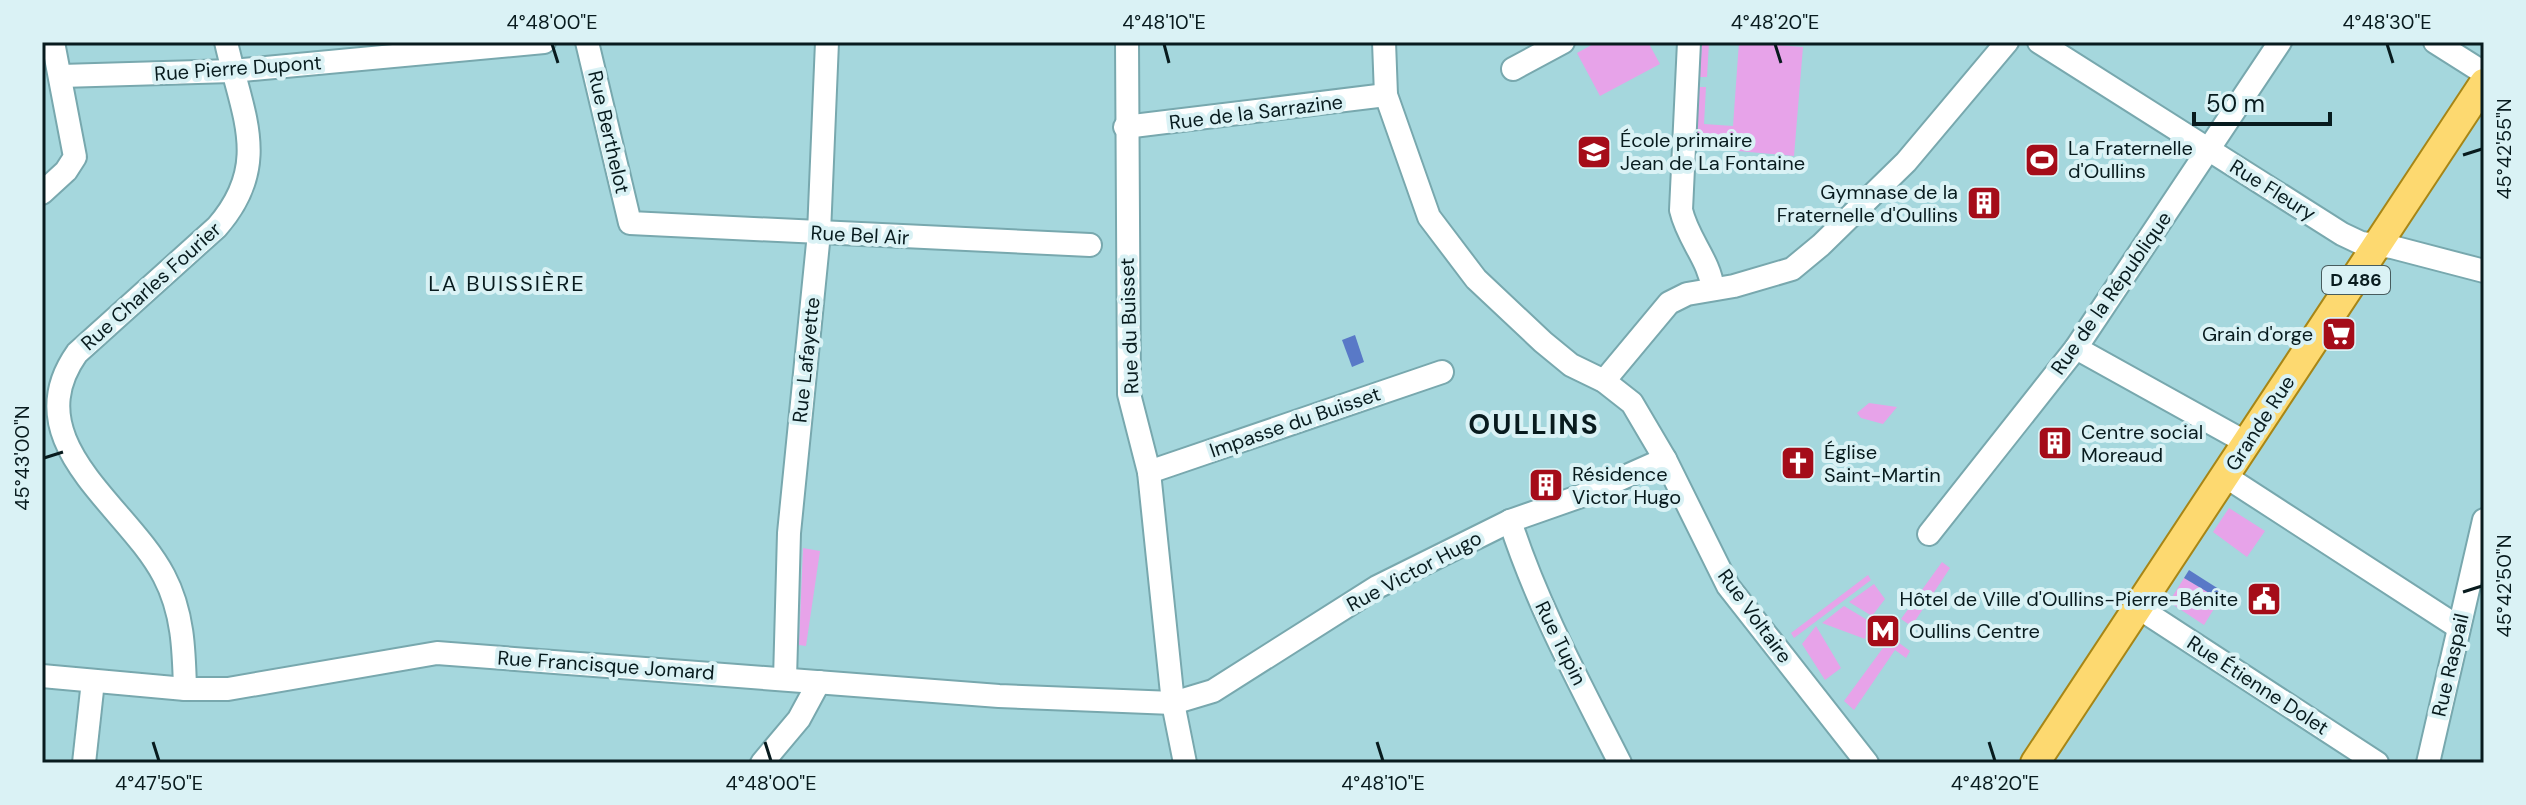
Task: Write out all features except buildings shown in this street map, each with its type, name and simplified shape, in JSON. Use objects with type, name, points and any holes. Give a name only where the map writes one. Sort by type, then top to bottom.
[{"type":"main road","name":"Grande Rue","points":[[2035,763],[2484,83]]},
{"type":"street","points":[[42,193],[66,171],[75,157],[53,42]]},
{"type":"street","name":"Rue Charles Fourier","points":[[185,689],[183,636],[164,575],[75,458],[58,423],[57,408],[63,376],[77,353],[234,208],[245,187],[251,153],[226,42]]},
{"type":"street","name":"Rue Pierre Dupont","points":[[61,76],[232,71],[544,42]]},
{"type":"street","name":"Rue Berthelot","points":[[587,42],[630,223]]},
{"type":"street","name":"Rue Lafayette","points":[[785,679],[789,533],[819,233],[827,42]]},
{"type":"street","name":"Rue du Buisset","points":[[1127,42],[1125,127],[1129,394],[1149,472],[1173,703],[1185,763]]},
{"type":"street","name":"Rue Voltaire","points":[[1384,42],[1386,95],[1429,217],[1476,279],[1552,350],[1571,365],[1604,381],[1632,403],[1665,459],[1728,586],[1867,763]]},
{"type":"street","points":[[1513,69],[1563,42]]},
{"type":"street","points":[[1689,42],[1681,210],[1686,232],[1710,267],[1713,289]]},
{"type":"street","points":[[1604,381],[1669,303],[1687,294],[1792,269],[1821,245],[1906,162],[2007,42]]},
{"type":"street","name":"Rue Fleury","points":[[2039,42],[2342,234],[2361,243],[2484,271]]},
{"type":"street","name":"Rue de la République","points":[[1929,534],[2076,348],[2280,42]]},
{"type":"street","points":[[2435,42],[2484,73]]},
{"type":"street","name":"Rue de la Sarrazine","points":[[1125,127],[1386,95]]},
{"type":"street","name":"Rue Bel Air","points":[[630,223],[1090,245]]},
{"type":"street","points":[[2076,348],[2247,443]]},
{"type":"street","name":"Impasse du Buisset","points":[[1149,472],[1442,372]]},
{"type":"street","name":"Rue Victor Hugo","points":[[1173,703],[1213,691],[1377,587],[1510,521],[1584,495],[1665,459]]},
{"type":"street","points":[[2225,476],[2458,627]]},
{"type":"street","name":"Rue Raspail","points":[[2428,763],[2458,627],[2474,602],[2484,520]]},
{"type":"street","name":"Rue Tupin","points":[[1510,521],[1543,606],[1620,763]]},
{"type":"street","name":"Rue Étienne Dolet","points":[[2139,608],[2377,763]]},
{"type":"street","name":"Rue Francisque Jomard","points":[[42,676],[185,689],[243,687],[437,653],[1057,700],[1173,703]]},
{"type":"street","points":[[84,763],[93,681]]},
{"type":"street","points":[[762,763],[799,719],[819,682]]},
{"type":"shaded area","points":[[1597,42],[1648,42],[1660,64],[1600,96],[1577,53]]},
{"type":"shaded area","points":[[1702,42],[1709,42],[1707,77],[1700,77]]},
{"type":"shaded area","points":[[1739,42],[1803,47],[1794,156],[1693,147],[1698,87],[1706,87],[1704,124],[1733,126]]},
{"type":"shaded area","points":[[1869,403],[1897,407],[1883,424],[1861,418],[1857,413]]},
{"type":"shaded area","points":[[2229,508],[2265,531],[2247,557],[2213,532]]},
{"type":"shaded area","points":[[803,548],[820,551],[806,646],[799,645]]},
{"type":"shaded area","points":[[1942,562],[1950,568],[1915,621],[1925,629],[1923,634],[1901,619]]},
{"type":"shaded area","points":[[1868,575],[1871,580],[1794,638],[1791,633]]},
{"type":"shaded area","points":[[2184,578],[2220,599],[2204,625],[2169,602]]},
{"type":"shaded area","points":[[1874,584],[1885,599],[1872,616],[1849,602]]},
{"type":"shaded area","points":[[1844,606],[1869,621],[1865,639],[1822,623]]},
{"type":"shaded area","points":[[1816,626],[1841,668],[1825,680],[1802,644]]},
{"type":"shaded area","points":[[1891,637],[1910,651],[1906,658],[1895,650],[1854,710],[1844,701]]},
{"type":"water","points":[[1355,335],[1364,362],[1352,367],[1342,340]]},
{"type":"water","points":[[2189,570],[2225,593],[2221,600],[2184,578]]},
{"type":"place","name":"École primaire Jean de La Fontaine","points":[[1594,152]]},
{"type":"place","name":"La Fraternelle d'Oullins","points":[[2042,160]]},
{"type":"place","name":"Gymnase de la Fraternelle d'Oullins","points":[[1984,203]]},
{"type":"place","name":"Grain d'orge","points":[[2339,334]]},
{"type":"place","name":"Centre social Moreaud","points":[[2055,443]]},
{"type":"place","name":"Église Saint-Martin","points":[[1798,463]]},
{"type":"place","name":"Résidence Victor Hugo","points":[[1546,485]]},
{"type":"place","name":"Hôtel de Ville d'Oullins-Pierre-Bénite","points":[[2264,599]]},
{"type":"place","name":"Oullins Centre","points":[[1883,631]]},
{"type":"district","name":"LA BUISSIÈRE","points":[[507,283]]},
{"type":"district","name":"OULLINS","points":[[1534,424]]}]
